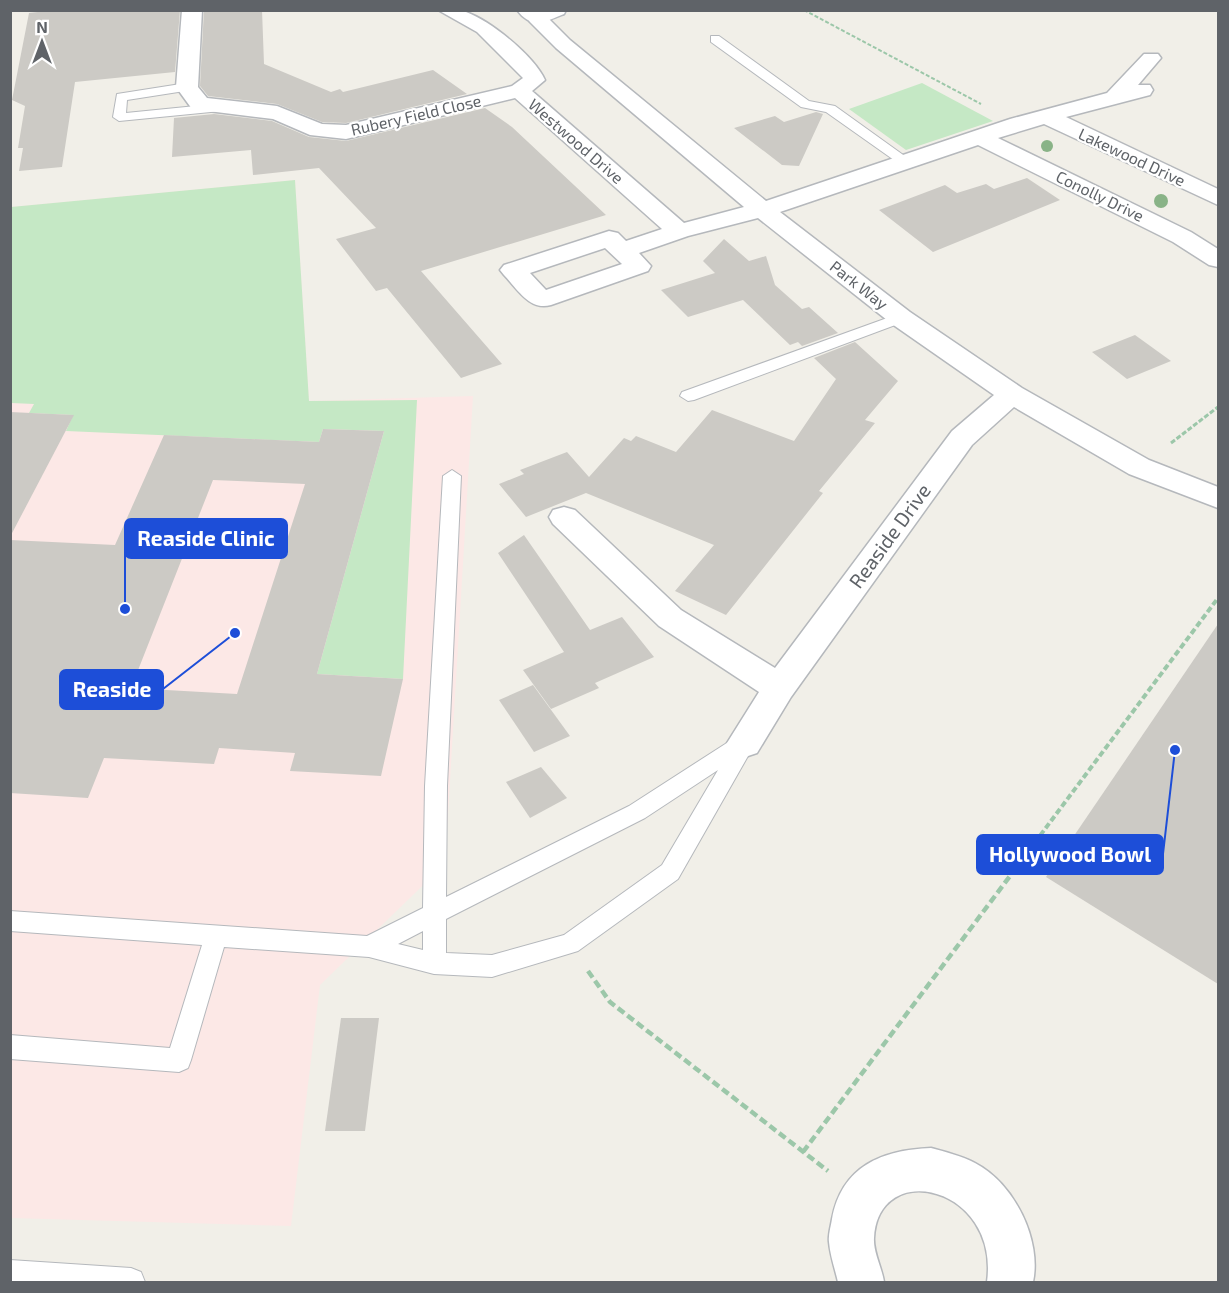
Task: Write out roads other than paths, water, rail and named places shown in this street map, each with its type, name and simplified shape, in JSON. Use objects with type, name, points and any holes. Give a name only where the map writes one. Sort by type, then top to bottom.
[{"type":"street","points":[[192,10],[187,87],[200,105],[216,108]]},
{"type":"street","name":"Westwood Drive","points":[[447,10],[484,28],[531,73],[534,80],[519,91],[679,231]]},
{"type":"street","name":"Park Way","points":[[540,13],[563,44],[762,210],[901,318],[1012,394],[1139,467],[1218,498]]},
{"type":"street","points":[[1114,98],[1150,58]]},
{"type":"street","points":[[622,250],[679,231],[762,210],[1046,116],[1142,90]]},
{"type":"street","name":"Rubery Field Close","points":[[216,108],[247,108],[277,113],[318,130],[346,132],[519,91]]},
{"type":"street","name":"Lakewood Drive","points":[[1046,116],[1218,198]]},
{"type":"street","name":"Conolly Drive","points":[[979,137],[1182,237],[1218,260]]},
{"type":"street","name":"Reaside Drive","points":[[745,743],[779,688],[962,438],[1012,394]]},
{"type":"street","points":[[564,517],[670,618],[779,688]]},
{"type":"street","points":[[861,1282],[853,1262],[849,1238],[853,1216],[862,1197],[876,1182],[894,1172],[915,1168],[937,1170],[963,1181],[986,1199],[1003,1224],[1011,1248],[1010,1282]]},
{"type":"lane","points":[[715,39],[805,104],[830,109],[906,162]]},
{"type":"lane","points":[[187,87],[121,96],[119,117],[216,108]]},
{"type":"lane","points":[[688,396],[901,318]]},
{"type":"lane","points":[[434,963],[436,786],[452,476]]},
{"type":"lane","points":[[369,947],[638,812],[745,743]]},
{"type":"lane","points":[[10,921],[369,947],[434,963],[492,966],[570,944],[670,872],[745,743]]},
{"type":"lane","points":[[10,1047],[179,1060],[216,936]]},
{"type":"lane","points":[[10,1274],[131,1282]]},
{"type":"place","name":"Reaside Clinic","points":[[125,609]]},
{"type":"place","name":"Reaside","points":[[235,633]]},
{"type":"place","name":"Hollywood Bowl","points":[[1175,750]]}]
